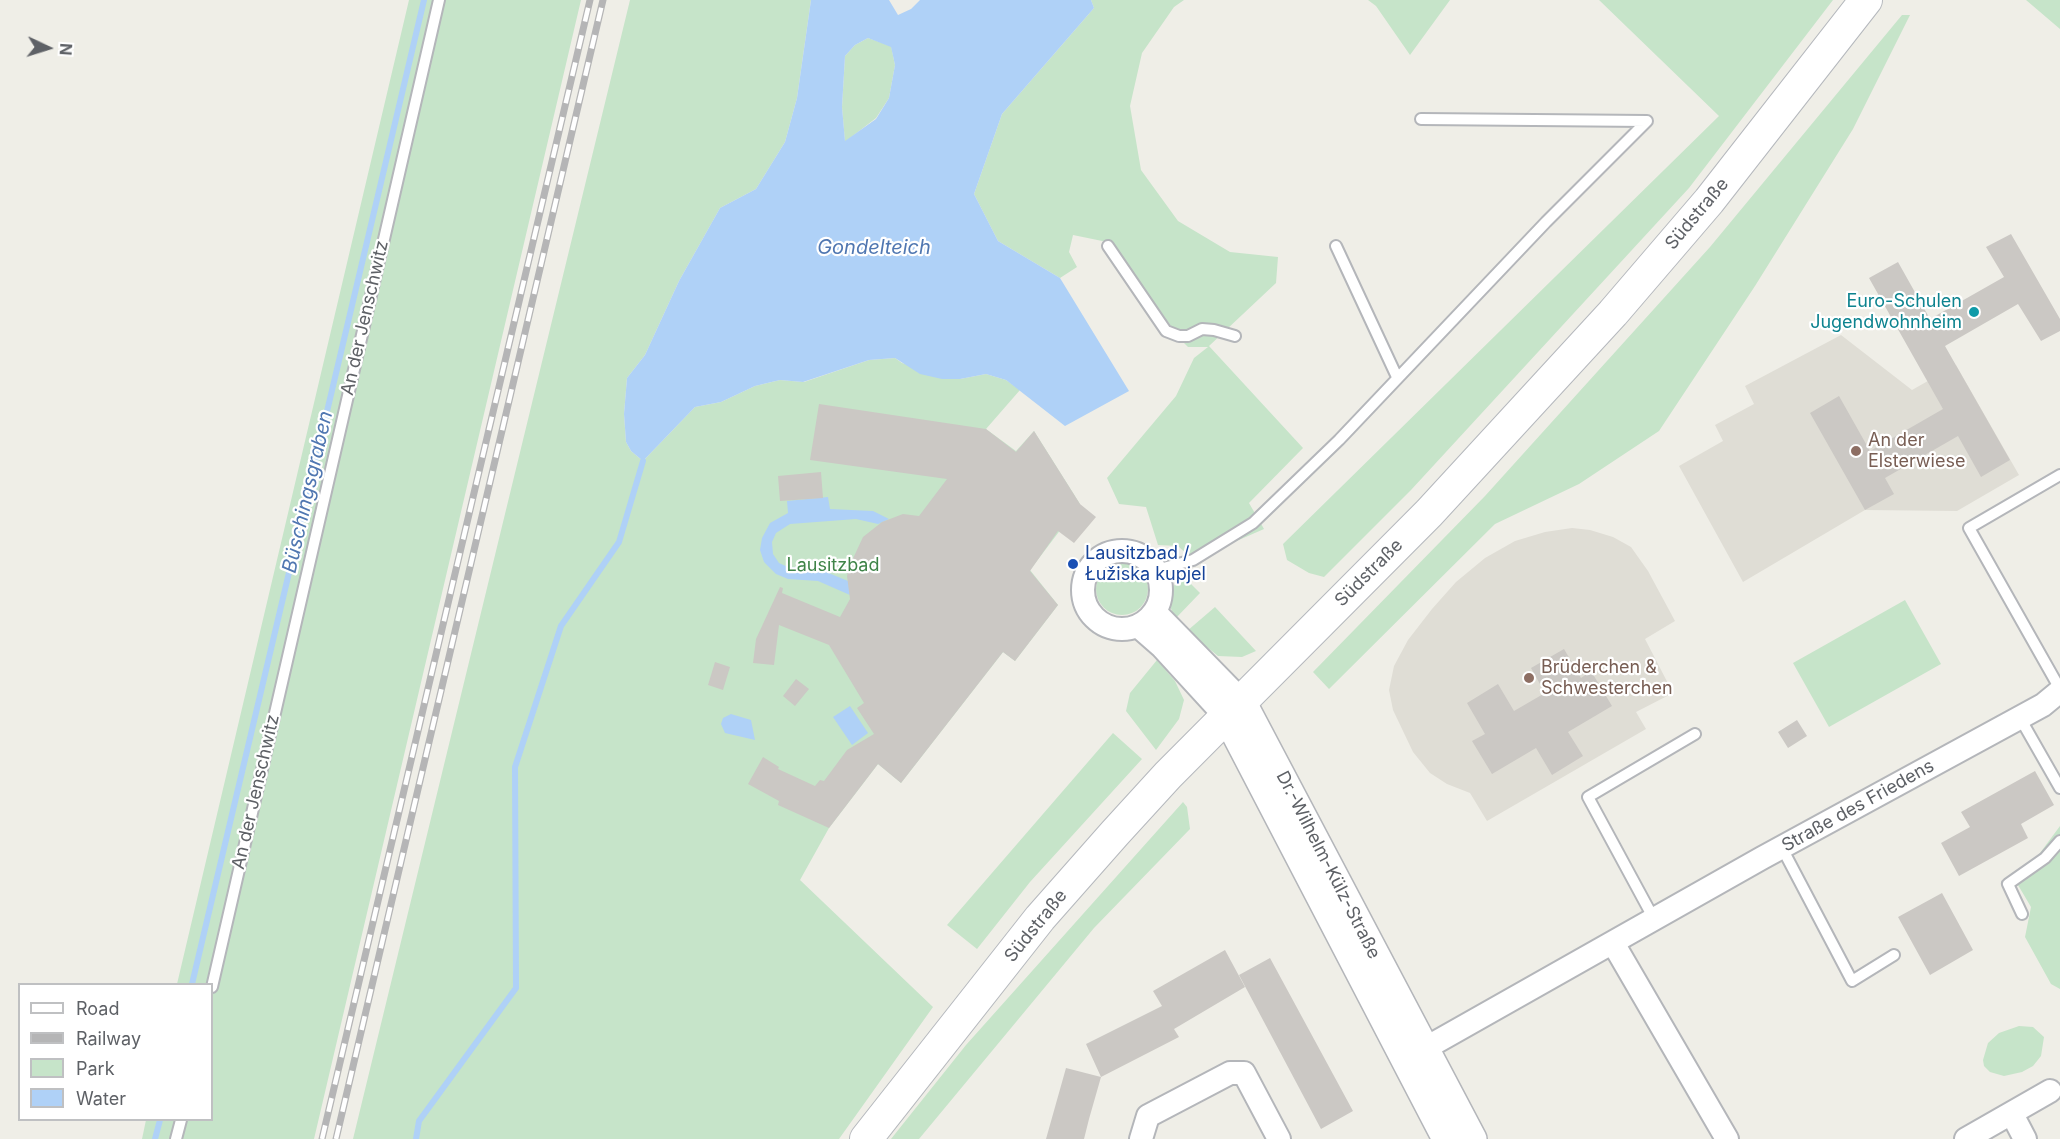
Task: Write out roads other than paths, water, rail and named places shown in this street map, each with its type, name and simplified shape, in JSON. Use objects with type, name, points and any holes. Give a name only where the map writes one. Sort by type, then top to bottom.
[{"type":"main road","name":"Südstraße","points":[[866,1139],[1040,918],[1168,775],[1430,513],[1613,313],[1710,201],[1866,0]]},
{"type":"street","points":[[1117,551],[1134,552],[1145,558],[1156,570],[1160,582],[1160,598],[1146,619],[1122,629],[1106,626],[1091,615],[1083,596],[1083,583],[1094,561],[1117,551]]},
{"type":"street","name":"Dr.-Wilhelm-Külz-Straße","points":[[1146,619],[1162,647],[1235,709],[1473,1139]]},
{"type":"street","name":"Straße des Friedens","points":[[1424,1049],[1654,919],[2020,718],[2043,705],[2060,690]]},
{"type":"street","name":"Dr.-Wilhelm-Külz-Straße","points":[[1235,709],[1446,1139]]},
{"type":"street","points":[[1613,943],[1727,1139]]},
{"type":"street","points":[[1141,1139],[1148,1116],[1230,1073],[1244,1074],[1279,1139]]},
{"type":"street","points":[[1966,1139],[2050,1091]]},
{"type":"street","points":[[2012,1114],[2025,1139]]},
{"type":"lane","name":"An der Jenschwitz","points":[[213,983],[439,0]]},
{"type":"lane","points":[[1156,570],[1193,561],[1253,523],[1332,447],[1397,377],[1647,121],[1421,119]]},
{"type":"lane","points":[[1108,246],[1166,331],[1179,336],[1188,336],[1203,329],[1235,336]]},
{"type":"lane","points":[[1336,246],[1397,377]]},
{"type":"lane","name":"Straße des Friedens","points":[[2060,475],[1969,528],[2060,690]]},
{"type":"lane","points":[[2020,718],[2060,788]]},
{"type":"lane","points":[[1654,919],[1588,797],[1695,734]]},
{"type":"lane","points":[[2022,914],[2008,884],[2044,858],[2060,841]]},
{"type":"lane","points":[[1782,848],[1852,981],[1894,955]]},
{"type":"lane","points":[[177,1139],[181,1121]]},
{"type":"water","name":"Gondelteich","points":[[811,0],[889,0],[898,15],[911,9],[920,0],[1091,0],[1094,8],[1002,114],[974,194],[998,241],[1060,278],[1129,391],[1065,426],[1006,380],[986,374],[960,379],[942,379],[920,374],[895,358],[869,360],[803,382],[780,380],[755,386],[721,402],[695,407],[643,461],[631,451],[626,442],[624,414],[627,378],[645,355],[679,281],[720,208],[756,189],[785,142],[797,98]],"holes":[[[868,38],[891,47],[895,65],[889,98],[876,119],[845,141],[842,107],[845,56],[855,45]]]},
{"type":"water","points":[[828,497],[830,509],[873,511],[889,519],[878,524],[856,519],[790,524],[776,533],[772,542],[773,554],[779,563],[788,567],[814,567],[848,581],[850,595],[818,581],[788,579],[776,574],[764,562],[760,550],[762,538],[770,523],[788,513],[787,501]]},
{"type":"water","points":[[850,706],[868,733],[852,745],[833,717]]},
{"type":"water","points":[[731,714],[751,720],[755,740],[725,733],[721,724],[723,718]]},
{"type":"waterway","name":"Büschingsgraben","points":[[192,983],[424,0]]},
{"type":"waterway","points":[[416,1139],[419,1121],[516,988],[515,767],[561,626],[619,542],[643,461]]},
{"type":"waterway","name":"Büschingsgraben","points":[[155,1139],[160,1121]]},
{"type":"railway","points":[[322,1139],[590,0]]},
{"type":"railway","points":[[336,1139],[603,0]]},
{"type":"place","name":"Euro-Schulen Jugendwohnheim","points":[[1974,312]]},
{"type":"place","name":"An der Elsterwiese","points":[[1856,451]]},
{"type":"place","name":"Lausitzbad / Łužiska kupjel","points":[[1073,564]]},
{"type":"place","name":"Brüderchen & Schwesterchen","points":[[1529,678]]},
{"type":"park label","name":"Lausitzbad","points":[[833,566]]}]
